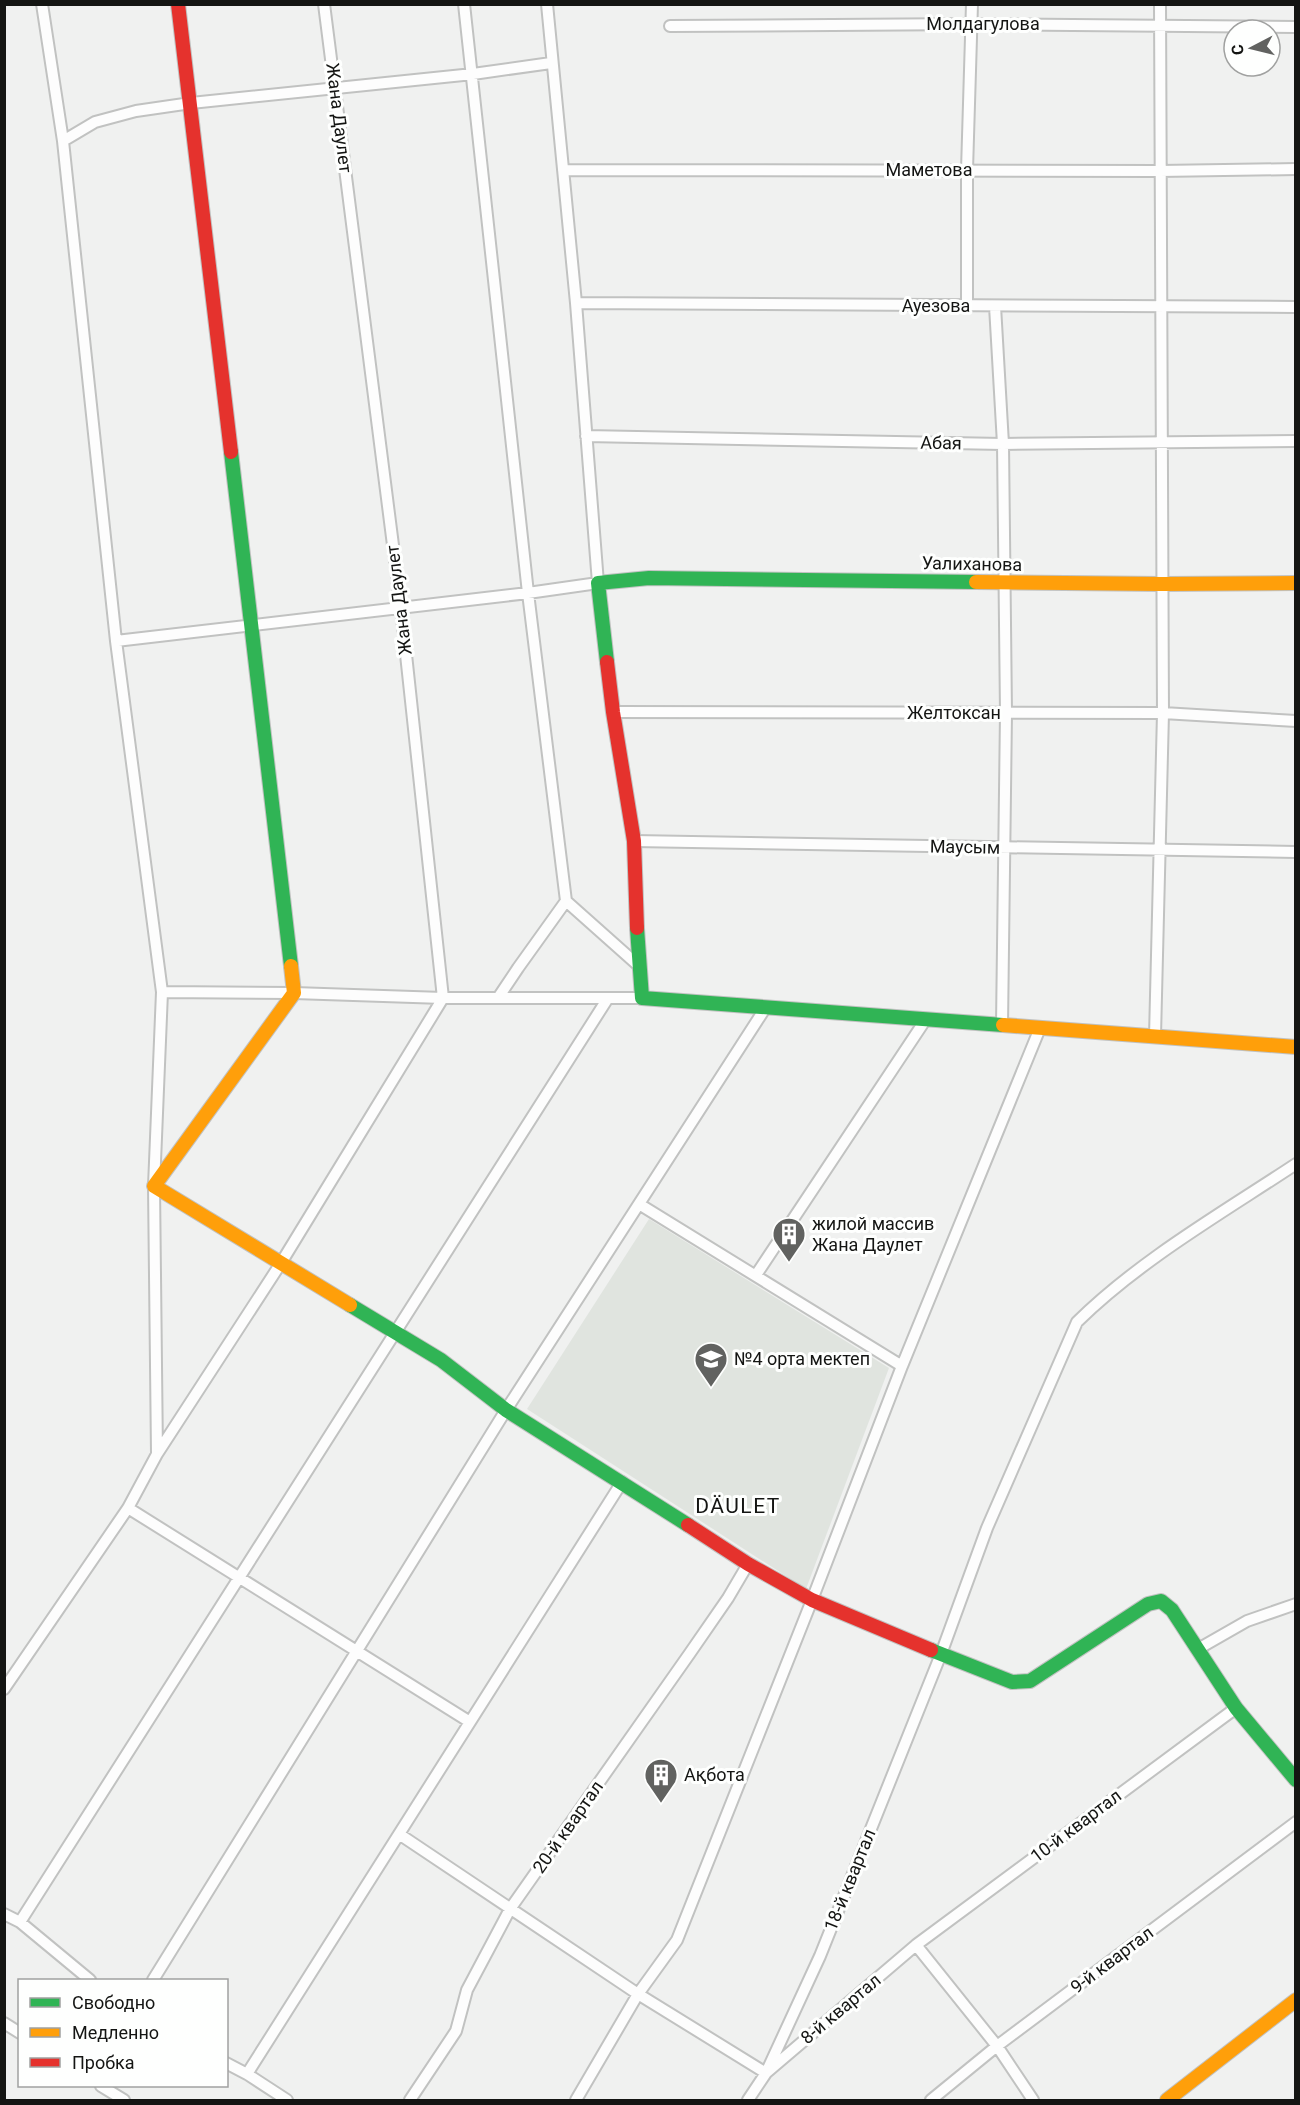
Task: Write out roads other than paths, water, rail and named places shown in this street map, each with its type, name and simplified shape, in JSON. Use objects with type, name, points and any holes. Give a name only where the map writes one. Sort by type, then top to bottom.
[{"type":"street","points":[[42,4],[63,141],[116,641],[162,992],[154,1186],[158,1454]]},
{"type":"street","points":[[154,1186],[294,993],[178,4]]},
{"type":"street","name":"Жана Даулет","points":[[324,4],[401,608],[443,998]]},
{"type":"street","points":[[464,4],[528,593],[566,901],[639,966]]},
{"type":"street","points":[[547,4],[576,303],[598,583],[613,712],[634,841],[642,998]]},
{"type":"street","points":[[967,306],[967,170],[972,4]]},
{"type":"street","points":[[1155,1036],[1163,713],[1160,4]]},
{"type":"street","name":"Молдагулова","points":[[670,26],[973,24],[1296,27]]},
{"type":"street","points":[[63,141],[95,122],[115,116],[191,103],[473,74],[551,63]]},
{"type":"street","name":"Маметова","points":[[563,170],[1160,171],[1296,169]]},
{"type":"street","name":"Ауезова","points":[[576,303],[1296,307]]},
{"type":"street","points":[[995,306],[1003,444],[1006,713],[1002,1025]]},
{"type":"street","name":"Абая","points":[[586,436],[1003,444],[1296,441]]},
{"type":"street","name":"Уалиханова","points":[[598,583],[649,578],[1162,584],[1296,583]]},
{"type":"street","points":[[116,641],[598,583]]},
{"type":"street","name":"Желтоксан","points":[[613,712],[1163,713],[1296,721]]},
{"type":"street","name":"Маусым","points":[[634,841],[1296,852]]},
{"type":"street","points":[[498,998],[566,901]]},
{"type":"street","points":[[162,992],[294,993],[443,998],[642,998],[1296,1047]]},
{"type":"street","points":[[4,1689],[128,1508],[158,1454],[281,1263],[443,998]]},
{"type":"street","points":[[20,1922],[608,998]]},
{"type":"street","points":[[154,1979],[506,1410],[766,1007]]},
{"type":"street","points":[[756,1275],[926,1019]]},
{"type":"street","points":[[576,2100],[638,1994],[677,1940],[902,1366],[1041,1028]]},
{"type":"street","name":"18-й квартал","points":[[748,2100],[766,2073],[820,1956],[941,1654],[987,1528],[1077,1322],[1099,1300],[1160,1255],[1296,1164]]},
{"type":"street","points":[[154,1186],[441,1360],[506,1410],[748,1564],[812,1600],[941,1654],[1012,1682],[1030,1681],[1148,1604],[1161,1601],[1172,1610],[1236,1708],[1296,1780]]},
{"type":"street","points":[[639,1204],[902,1366]]},
{"type":"street","points":[[247,2074],[622,1482]]},
{"type":"street","points":[[128,1508],[470,1722]]},
{"type":"street","name":"20-й квартал","points":[[410,2100],[456,2031],[466,1990],[510,1909],[722,1607],[748,1564]]},
{"type":"street","points":[[1198,1649],[1247,1621],[1296,1604]]},
{"type":"street","name":"10-й квартал","points":[[916,1945],[1236,1708]]},
{"type":"street","name":"9-й квартал","points":[[931,2100],[998,2046],[1296,1822]]},
{"type":"street","points":[[399,1834],[638,1994],[766,2073]]},
{"type":"street","points":[[4,1914],[20,1922],[89,1979]]},
{"type":"street","points":[[916,1945],[998,2046],[1033,2100]]},
{"type":"street","name":"8-й квартал","points":[[766,2073],[916,1945]]},
{"type":"street","points":[[1167,2100],[1296,2000]]},
{"type":"street","points":[[4,2023],[18,2031]]},
{"type":"street","points":[[228,2064],[287,2100]]},
{"type":"street","points":[[104,2087],[124,2100]]},
{"type":"place","name":"жилой массив Жана Даулет","points":[[789,1263]]},
{"type":"place","name":"№4 орта мектеп","points":[[711,1388]]},
{"type":"place","name":"Ақбота","points":[[661,1804]]},
{"type":"district","name":"DÄULET","points":[[738,1506]]}]
